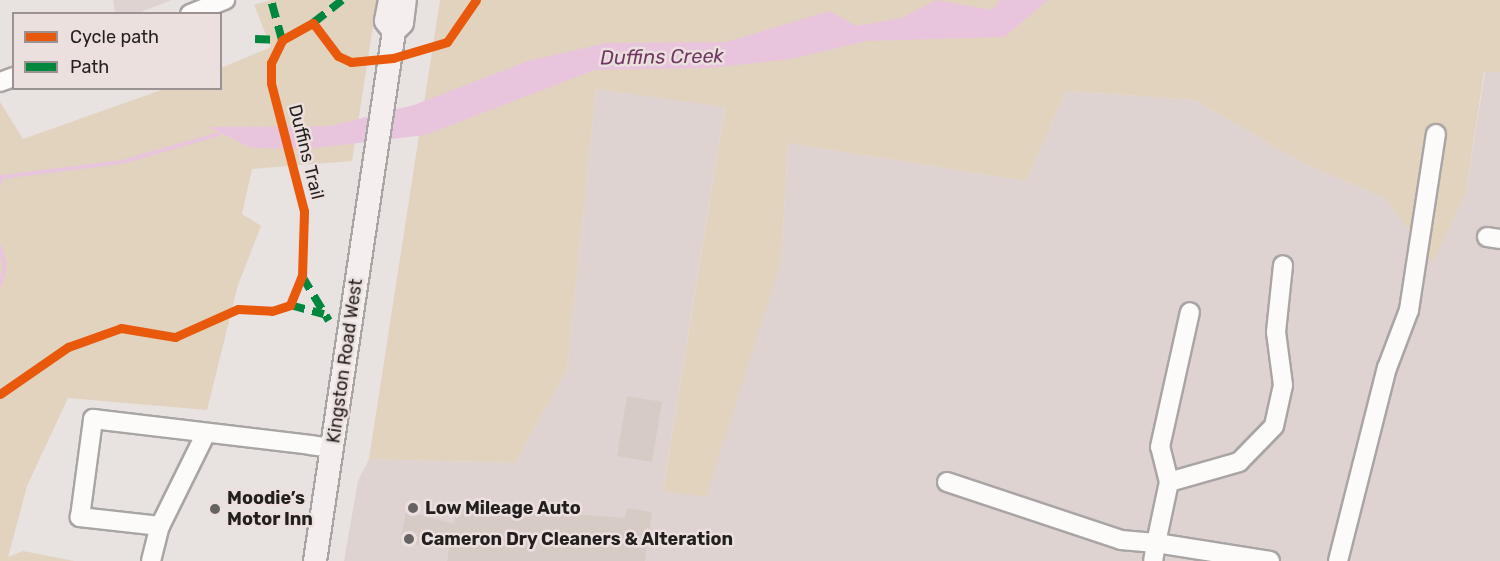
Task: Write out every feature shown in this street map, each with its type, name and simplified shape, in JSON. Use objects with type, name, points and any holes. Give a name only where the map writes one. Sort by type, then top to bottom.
[{"type":"main road","points":[[390,0],[386,21],[394,31],[402,23],[405,0]]},
{"type":"main road","name":"Kingston Road West","points":[[315,561],[394,31]]},
{"type":"street","points":[[195,12],[225,0]]},
{"type":"street","points":[[1338,561],[1387,368],[1409,310],[1436,134]]},
{"type":"street","points":[[1169,482],[1239,462],[1274,426],[1283,385],[1276,332],[1283,265]]},
{"type":"street","points":[[1153,561],[1169,482],[1160,447],[1190,312]]},
{"type":"street","points":[[160,526],[80,517],[93,419],[332,448]]},
{"type":"street","points":[[151,561],[160,526],[206,433]]},
{"type":"street","points":[[947,482],[1121,540],[1156,543],[1270,561]]},
{"type":"shaded area","points":[[113,0],[172,0],[140,12],[115,12]]},
{"type":"shaded area","points":[[271,0],[377,0],[352,161],[252,169],[242,214],[261,226],[238,285],[207,410],[68,398],[27,486],[8,557],[23,551],[74,561],[0,561],[0,102],[23,139],[161,90],[222,90],[222,68],[271,47],[254,5]]},
{"type":"shaded area","points":[[440,0],[1500,0],[1500,72],[1484,72],[1466,192],[1433,262],[1385,198],[1305,164],[1195,100],[1066,91],[1026,181],[788,143],[781,262],[706,497],[663,491],[725,107],[596,89],[567,369],[515,463],[369,459]]},
{"type":"shaded area","points":[[1485,72],[1500,72],[1500,561],[344,561],[358,481],[369,459],[515,463],[567,369],[596,89],[725,106],[663,490],[781,262],[788,143],[1026,181],[1066,91],[1195,100],[1305,164],[1385,198],[1433,261],[1466,192]]},
{"type":"water","name":"Duffins Creek","points":[[936,0],[992,10],[1000,0],[1048,0],[1004,37],[866,41],[792,59],[711,68],[595,70],[425,135],[308,149],[251,148],[209,127],[330,126],[414,105],[528,61],[606,43],[727,42],[829,11],[857,26],[902,18]]},
{"type":"building","points":[[627,396],[662,402],[652,462],[617,456]]},
{"type":"building","points":[[457,505],[625,518],[627,508],[652,512],[645,561],[447,561],[451,538],[421,533],[419,545],[400,542],[406,511],[454,524]]},
{"type":"waterway","name":"Duffins Creek","points":[[0,183],[2,177],[122,162],[219,134]]},
{"type":"waterway","name":"Duffins Creek","points":[[0,247],[5,267],[0,284]]},
{"type":"marked path","points":[[255,39],[282,40],[271,0]]},
{"type":"marked path","points":[[313,23],[342,0]]},
{"type":"marked path","points":[[302,276],[329,321]]},
{"type":"marked path","points":[[290,305],[324,314]]},
{"type":"cycle path","name":"Duffins Trail","points":[[0,394],[68,347],[121,328],[175,337],[238,309],[272,311],[290,305],[302,276],[304,211],[271,83],[271,63],[282,40],[313,23],[338,56],[351,62],[393,58],[447,42],[476,0]]},
{"type":"place","name":"Low Mileage Auto","points":[[413,508]]},
{"type":"place","name":"Moodie’s Motor Inn","points":[[215,509]]},
{"type":"place","name":"Cameron Dry Cleaners & Alteration","points":[[409,539]]}]
